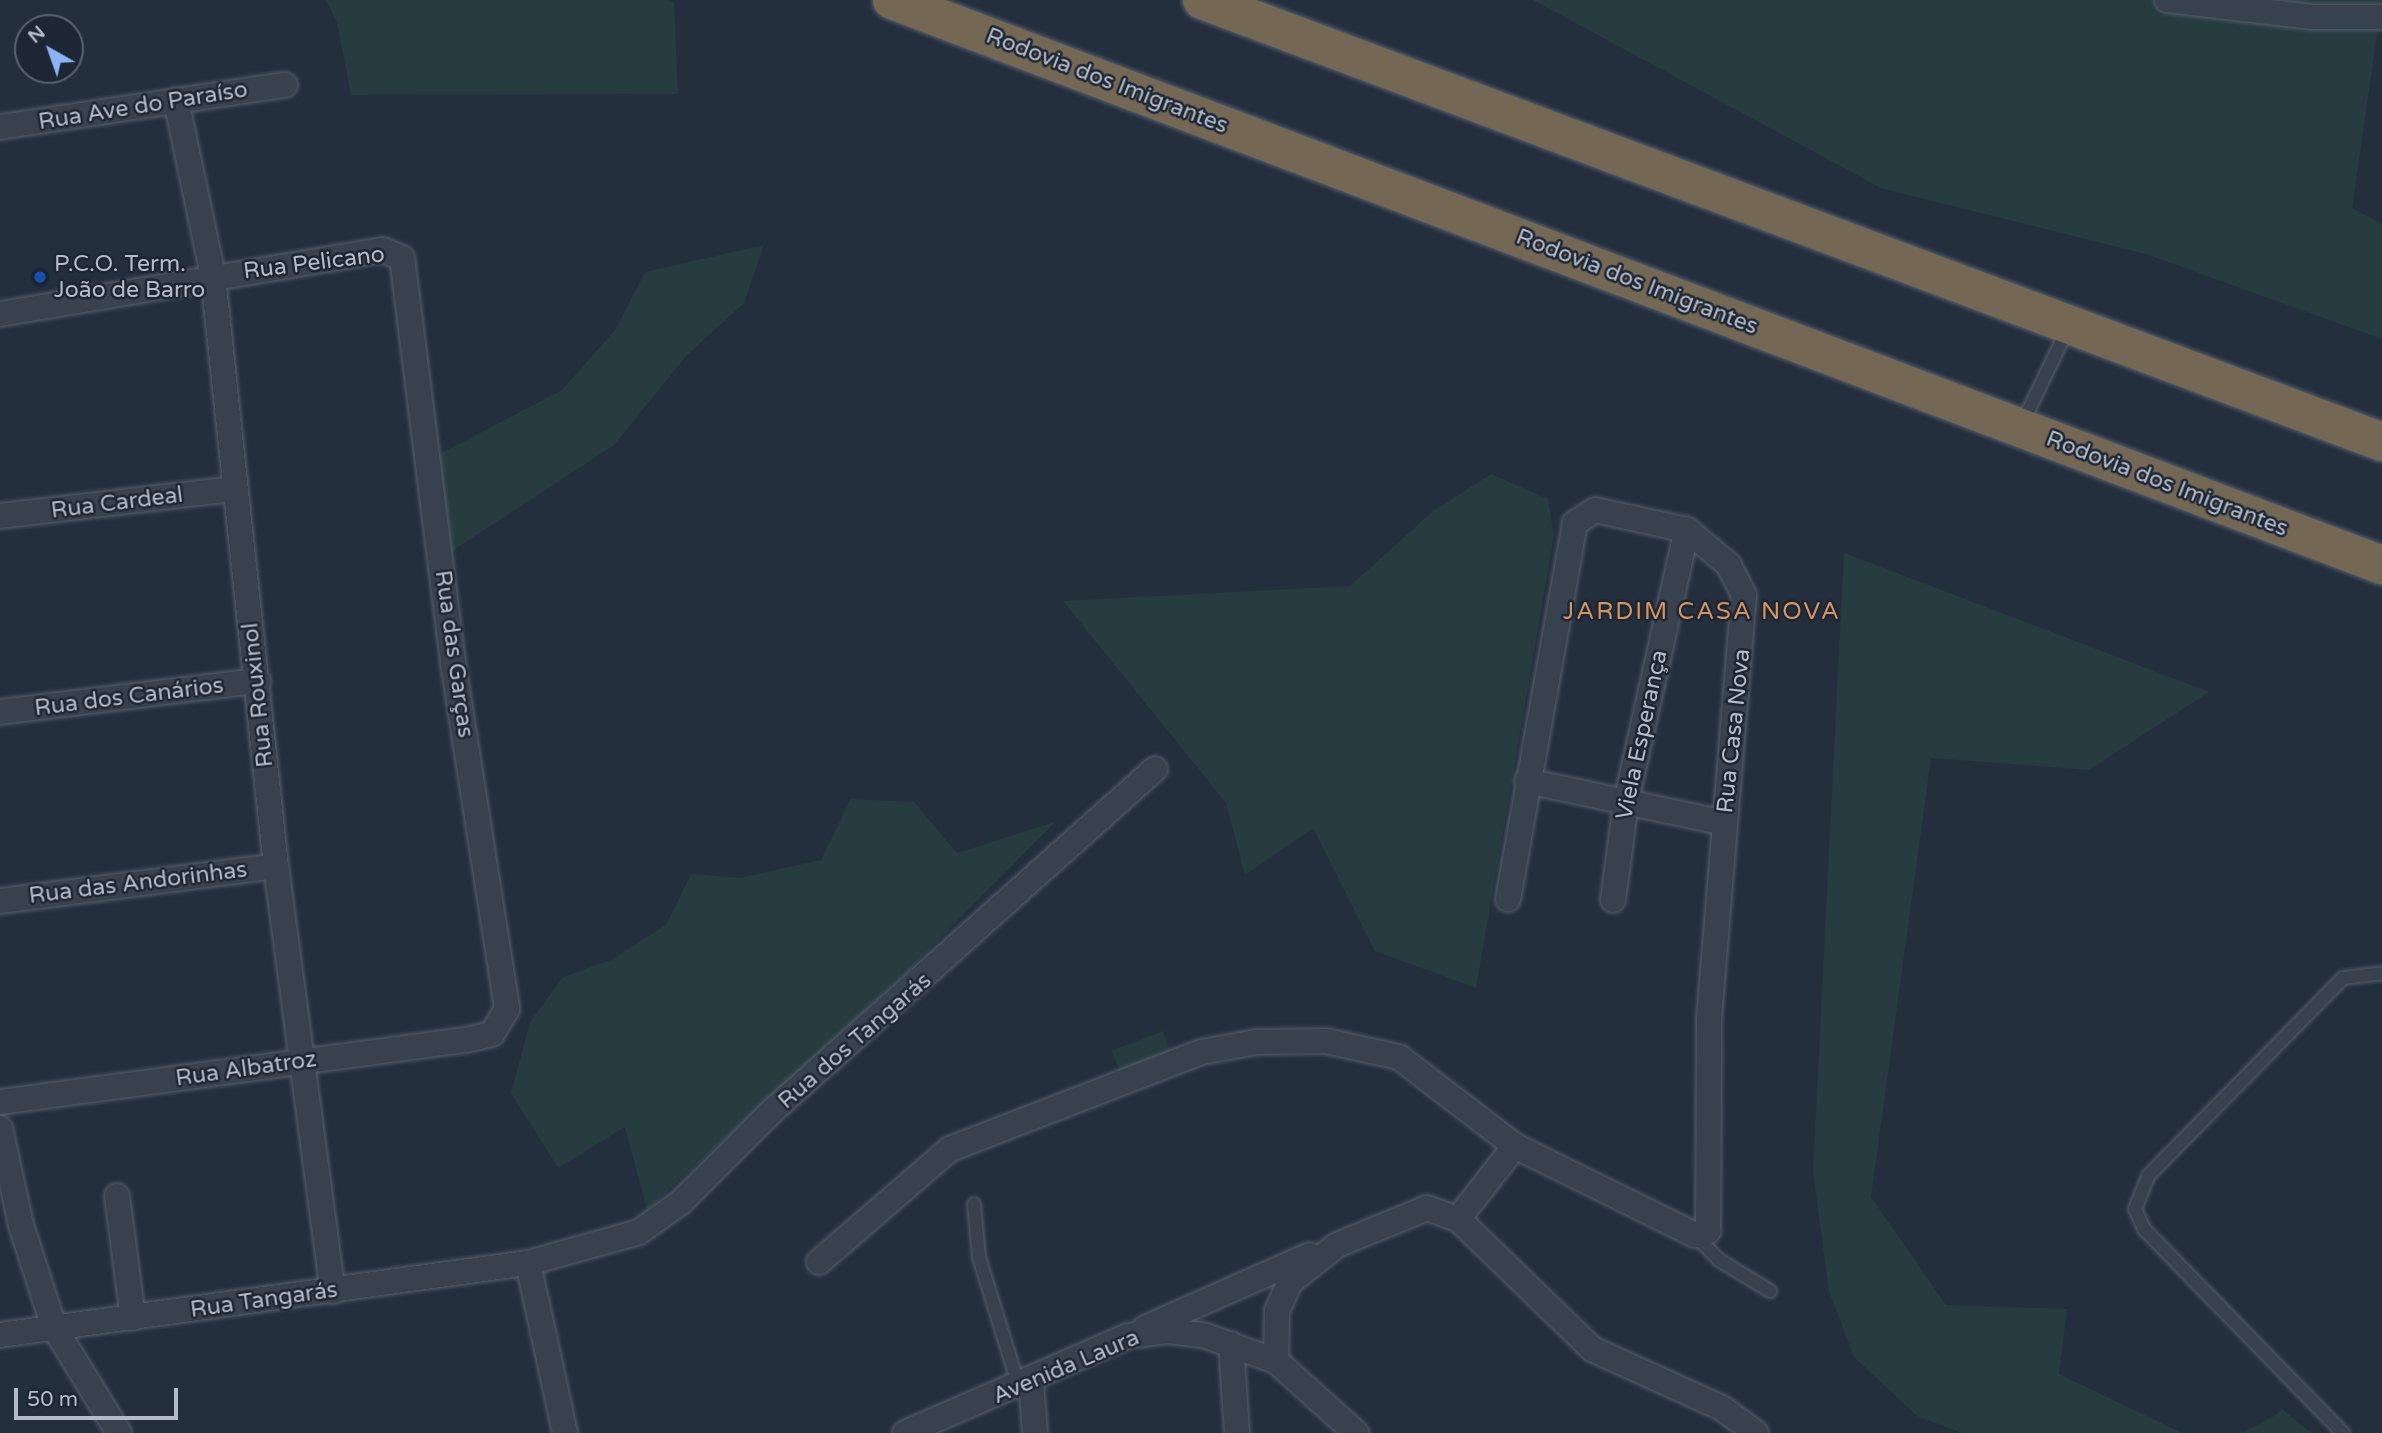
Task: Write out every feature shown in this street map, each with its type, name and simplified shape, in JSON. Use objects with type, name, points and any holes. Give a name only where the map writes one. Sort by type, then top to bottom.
[{"type":"highway","name":"Rodovia dos Imigrantes","points":[[892,0],[2382,565]]},
{"type":"highway","points":[[1202,0],[2382,442]]},
{"type":"street","points":[[2167,0],[2312,17],[2382,17]]},
{"type":"street","name":"Rua Ave do Paraíso","points":[[0,127],[285,85]]},
{"type":"street","name":"Rua Rouxinol","points":[[176,100],[213,276],[276,866],[332,1291]]},
{"type":"street","name":"Rua Pelicano","points":[[0,314],[213,276],[383,250],[395,252],[407,267]]},
{"type":"street","name":"Rua das Garças","points":[[407,267],[453,663],[507,1009],[492,1034]]},
{"type":"street","name":"Rua Cardeal","points":[[0,516],[235,489]]},
{"type":"street","name":"Rua Casa Nova","points":[[1508,899],[1527,780],[1575,523],[1595,510],[1687,530],[1729,565],[1744,595],[1709,1019],[1712,1216],[1708,1231],[1695,1235]]},
{"type":"street","name":"Viela Esperança","points":[[1613,900],[1626,802],[1687,530]]},
{"type":"street","name":"Rua dos Canários","points":[[0,712],[258,681]]},
{"type":"street","name":"Rua dos Tangarás","points":[[528,1263],[615,1243],[659,1220],[1155,769]]},
{"type":"street","points":[[1527,780],[1724,823]]},
{"type":"street","name":"Rua das Andorinhas","points":[[0,901],[276,866]]},
{"type":"street","name":"Rua Albatroz","points":[[0,1102],[492,1034]]},
{"type":"street","points":[[819,1262],[950,1149],[1202,1052],[1256,1042],[1326,1041],[1399,1057],[1515,1146],[1695,1235]]},
{"type":"street","points":[[0,1128],[21,1225],[54,1327],[119,1433]]},
{"type":"street","points":[[1449,1215],[1515,1146]]},
{"type":"street","points":[[117,1196],[133,1318]]},
{"type":"street","points":[[1128,1336],[1406,1214],[1449,1215],[1591,1349],[1722,1409],[1756,1433]]},
{"type":"street","points":[[1337,1245],[1282,1295],[1276,1361],[1356,1433]]},
{"type":"street","points":[[528,1263],[565,1433]]},
{"type":"street","name":"Rua Tangarás","points":[[0,1335],[528,1263]]},
{"type":"street","name":"Avenida Laura","points":[[905,1433],[1025,1384],[1128,1336],[1168,1331],[1231,1344],[1276,1361]]},
{"type":"street","points":[[1231,1344],[1237,1433]]},
{"type":"street","points":[[1025,1384],[1035,1433]]},
{"type":"lane","points":[[2021,428],[2069,325]]},
{"type":"lane","points":[[2343,1433],[2144,1229],[2135,1209],[2148,1177],[2343,978],[2382,973]]},
{"type":"lane","points":[[974,1204],[979,1257],[1025,1384]]},
{"type":"lane","points":[[1695,1235],[1719,1260],[1770,1291]]},
{"type":"green space","points":[[326,0],[667,0],[674,3],[678,94],[351,95],[337,22]]},
{"type":"green space","points":[[1533,0],[2382,0],[2352,208],[2382,224],[2382,339],[2146,254],[1881,188]]},
{"type":"green space","points":[[764,245],[744,303],[687,355],[614,445],[449,553],[432,458],[562,390],[615,330],[645,272]]},
{"type":"green space","points":[[1491,474],[1548,499],[1554,536],[1476,988],[1375,951],[1313,828],[1245,875],[1226,803],[1063,601],[1350,586],[1432,512]]},
{"type":"green space","points":[[1844,553],[2209,692],[2089,770],[1931,758],[1871,1197],[1946,1305],[2067,1309],[2059,1374],[2182,1433],[1962,1433],[1917,1416],[1854,1357],[1829,1291],[1813,1172]]},
{"type":"green space","points":[[851,799],[914,802],[957,853],[1055,822],[908,971],[647,1210],[625,1127],[558,1168],[511,1093],[530,1022],[563,977],[611,960],[666,925],[691,874],[740,878],[821,860]]},
{"type":"green space","points":[[1163,1031],[1172,1055],[1121,1075],[1112,1051]]},
{"type":"green space","points":[[2282,1409],[2311,1433],[2241,1433],[2274,1416]]},
{"type":"place","name":"P.C.O. Term. João de Barro","points":[[40,277]]},
{"type":"district","name":"JARDIM CASA NOVA","points":[[1702,612]]}]
